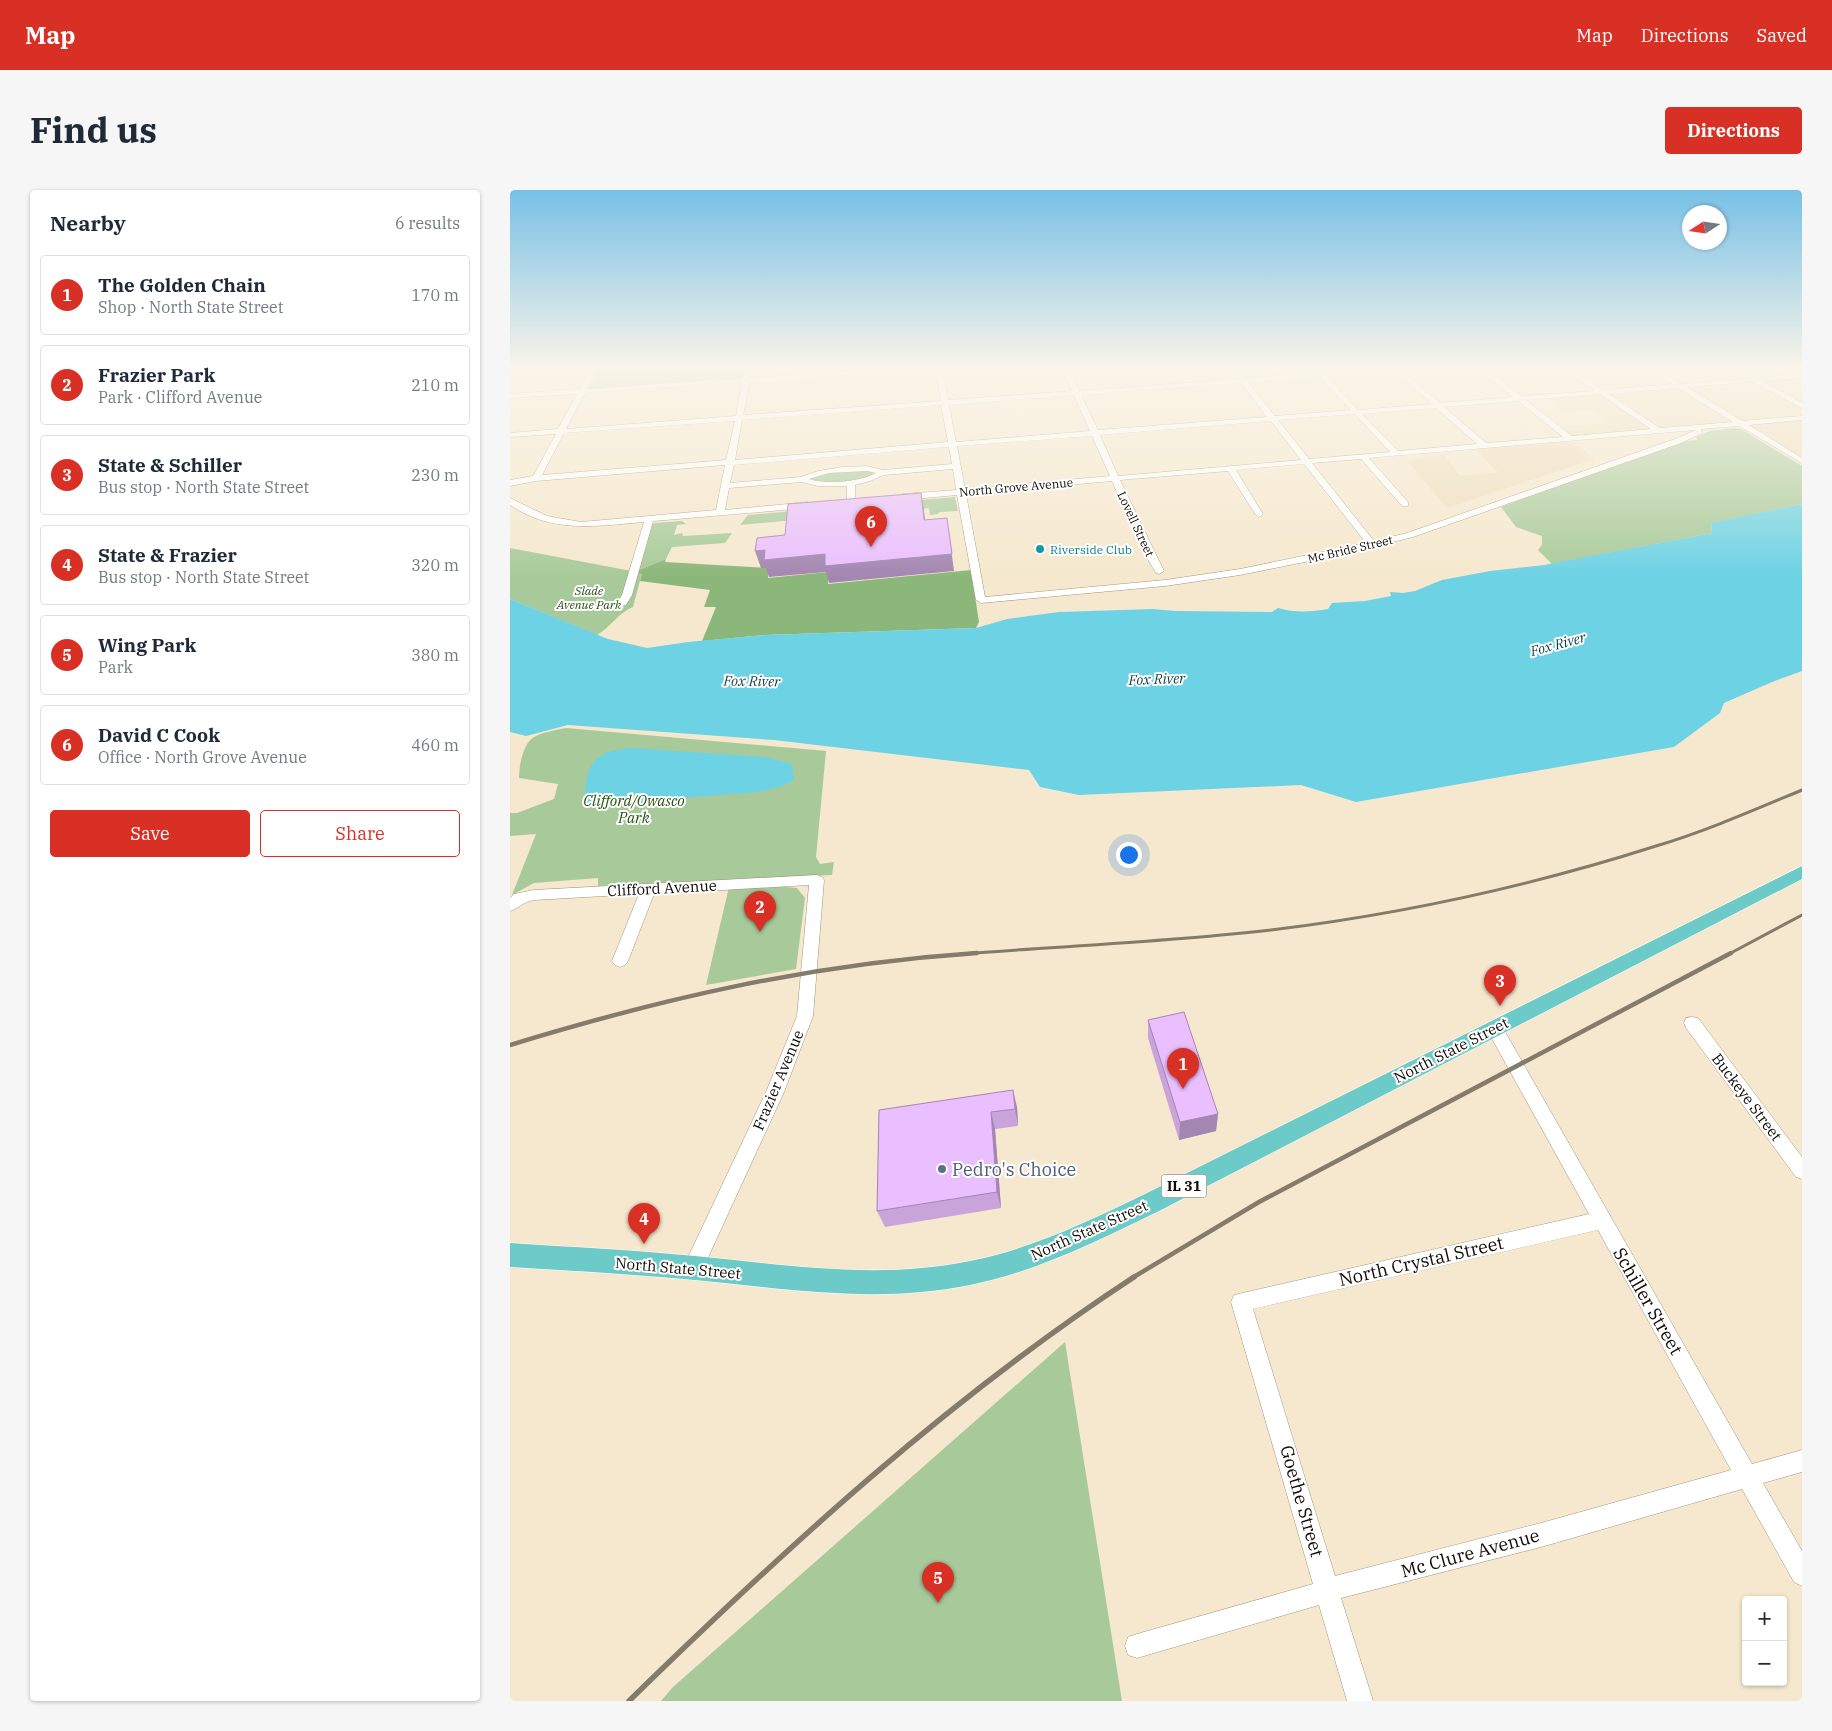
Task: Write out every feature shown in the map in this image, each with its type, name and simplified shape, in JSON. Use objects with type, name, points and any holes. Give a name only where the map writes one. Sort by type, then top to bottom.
[{"type":"main road","name":"North State Street","points":[[510,1255],[693,1268],[813,1281],[881,1284],[943,1278],[1016,1262],[1080,1237],[1151,1203],[1802,872]]},
{"type":"street","points":[[536,478],[558,438]]},
{"type":"street","points":[[720,512],[736,438]]},
{"type":"street","points":[[951,438],[960,492]]},
{"type":"street","points":[[510,483],[536,478],[1029,438]]},
{"type":"street","name":"Lovell Street","points":[[1097,438],[1158,571]]},
{"type":"street","points":[[1288,438],[1371,543]]},
{"type":"street","points":[[1381,438],[1396,454]]},
{"type":"street","points":[[1474,438],[1484,446]]},
{"type":"street","name":"North Grove Avenue","points":[[897,497],[1587,438]]},
{"type":"street","name":"Mc Bride Street","points":[[960,492],[980,600],[1093,591],[1203,578],[1344,551],[1410,535],[1687,438]]},
{"type":"street","points":[[1764,438],[1802,461]]},
{"type":"street","points":[[850,452],[850,470]]},
{"type":"street","points":[[835,453],[835,471]]},
{"type":"street","points":[[1363,457],[1405,504]]},
{"type":"street","points":[[726,486],[803,479],[812,474],[835,471],[873,469],[882,473],[956,466]]},
{"type":"street","points":[[1230,468],[1259,514]]},
{"type":"street","points":[[803,479],[810,484],[834,487],[878,477],[882,473]]},
{"type":"street","points":[[851,482],[852,501]]},
{"type":"street","points":[[510,501],[540,517],[569,524],[603,524],[814,504]]},
{"type":"street","points":[[622,603],[627,595],[649,519]]},
{"type":"street","name":"Clifford Avenue","points":[[510,906],[519,898],[527,896],[817,880]]},
{"type":"street","name":"Frazier Avenue","points":[[693,1268],[775,1092],[805,1016],[817,880]]},
{"type":"street","points":[[620,961],[648,888]]},
{"type":"street","name":"Buckeye Street","points":[[1692,1023],[1802,1171]]},
{"type":"street","name":"Schiller Street","points":[[1494,1028],[1802,1574]]},
{"type":"street","name":"North Crystal Street","points":[[1241,1302],[1601,1220]]},
{"type":"street","name":"Goethe Street","points":[[1241,1302],[1360,1701]]},
{"type":"street","name":"Mc Clure Avenue","points":[[1137,1646],[1307,1598],[1327,1590],[1540,1535],[1802,1462]]},
{"type":"shaded area","points":[[1565,438],[1587,438],[1570,439],[1595,459],[1447,508],[1407,461],[1444,455],[1461,476],[1498,472],[1472,447],[1567,439]]},
{"type":"shaded area","points":[[1767,438],[1802,438],[1802,457]]},
{"type":"green space","points":[[1696,438],[1755,438],[1802,466],[1802,504],[1711,524],[1712,533],[1552,564],[1538,550],[1542,545],[1542,536],[1516,527],[1501,507],[1638,457],[1687,441],[1697,440]]},
{"type":"green space","points":[[862,470],[876,472],[876,476],[826,483],[810,482],[809,477],[826,473]]},
{"type":"green space","points":[[955,497],[958,511],[940,512],[938,514],[930,515],[929,508],[740,525],[748,515]]},
{"type":"green space","points":[[682,521],[686,524],[677,525],[674,535],[682,533],[683,536],[732,533],[725,543],[672,547],[666,559],[639,570],[651,526],[654,523]]},
{"type":"green space","name":"Slade Avenue Park","points":[[510,548],[642,573],[633,607],[597,635],[510,599]]},
{"type":"green space","points":[[666,559],[665,562],[769,568],[768,578],[828,572],[828,584],[971,570],[979,622],[976,628],[765,635],[702,641],[716,607],[704,607],[710,590],[640,581],[642,574],[638,573],[639,570]]},
{"type":"green space","name":"Clifford/Owasco Park","points":[[566,728],[826,751],[816,857],[820,864],[834,862],[832,875],[598,886],[598,878],[534,883],[512,895],[536,834],[510,836],[510,813],[517,813],[554,799],[558,784],[519,778],[522,755],[527,744],[534,737],[545,732]]},
{"type":"green space","points":[[786,883],[786,887],[797,888],[805,898],[796,969],[706,985],[729,887]]},
{"type":"green space","points":[[1065,1342],[1122,1701],[661,1701],[673,1687]]},
{"type":"water","name":"Fox River","points":[[1802,504],[1802,671],[1724,703],[1720,713],[1674,747],[1356,802],[1301,785],[1079,795],[1040,787],[1029,770],[774,740],[568,725],[526,736],[510,732],[510,599],[608,639],[647,648],[765,635],[976,628],[1007,619],[1059,612],[1153,609],[1272,612],[1278,608],[1290,611],[1309,611],[1328,609],[1332,603],[1365,601],[1391,596],[1390,592],[1403,593],[1415,591],[1442,580],[1490,571],[1544,565],[1712,533],[1711,523]]},
{"type":"water","points":[[633,748],[765,757],[792,764],[794,780],[785,785],[763,791],[741,794],[611,804],[590,803],[585,799],[587,775],[595,760],[610,752]]},
{"type":"building","points":[[921,493],[924,520],[947,518],[952,554],[825,566],[825,554],[764,560],[765,550],[755,551],[757,538],[785,535],[788,504]]},
{"type":"building","points":[[1184,1012],[1218,1114],[1180,1122],[1148,1020]]},
{"type":"building","name":"Pedro's Choice","points":[[1013,1090],[1015,1109],[991,1112],[997,1192],[877,1211],[879,1110]]},
{"type":"railway","points":[[960,954],[1155,941],[1271,930],[1417,907],[1562,874],[1675,840],[1730,820],[1802,790]]},
{"type":"railway","points":[[1729,954],[1802,915]]},
{"type":"railway","points":[[510,1045],[626,1012],[741,985],[857,965],[977,953]]},
{"type":"railway","points":[[1132,1278],[1259,1202],[1731,953]]},
{"type":"railway","points":[[629,1701],[809,1531],[871,1477],[999,1373],[1134,1277]]},
{"type":"place","name":"David C Cook","points":[[871,547]]},
{"type":"place","name":"Riverside Club","points":[[1040,549]]},
{"type":"place","name":"Frazier Park","points":[[760,932]]},
{"type":"place","name":"State & Schiller","points":[[1500,1006]]},
{"type":"place","name":"The Golden Chain","points":[[1183,1089]]},
{"type":"place","name":"Pedro's Choice","points":[[942,1169]]},
{"type":"place","name":"State & Frazier","points":[[644,1244]]},
{"type":"place","name":"Wing Park","points":[[938,1603]]}]
